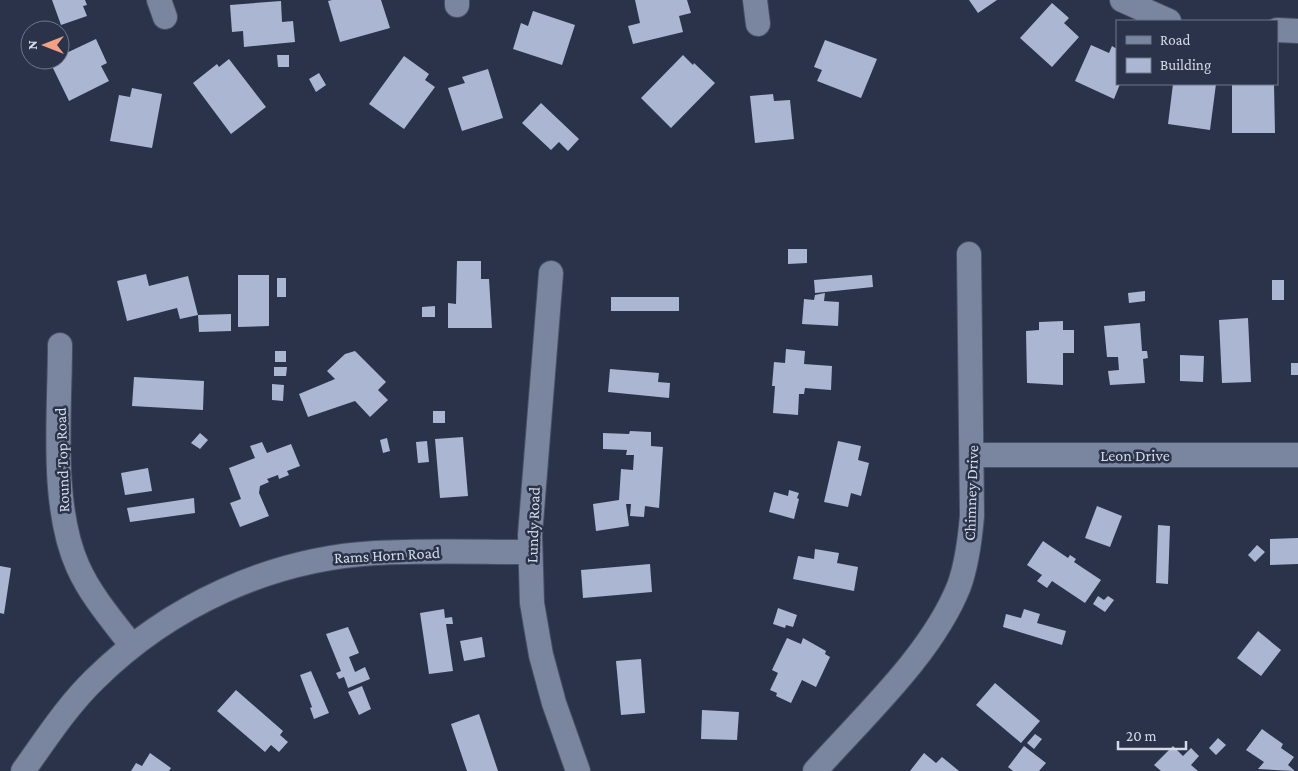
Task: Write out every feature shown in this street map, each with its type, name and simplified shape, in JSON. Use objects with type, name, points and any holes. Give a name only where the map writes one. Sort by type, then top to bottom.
[{"type":"street","points":[[755,0],[758,24]]},
{"type":"street","points":[[1122,0],[1167,20]]},
{"type":"street","points":[[1278,30],[1298,30]]},
{"type":"street","name":"Chimney Drive","points":[[815,771],[924,649],[944,618],[959,585],[969,550],[972,516],[970,254]]},
{"type":"street","name":"Lundy Road","points":[[551,273],[530,552],[532,603],[541,655],[554,702],[578,771]]},
{"type":"street","name":"Round Top Road","points":[[60,345],[60,481],[61,504],[67,536],[78,568],[94,597],[132,646]]},
{"type":"street","name":"Leon Drive","points":[[973,455],[1298,454]]},
{"type":"street","name":"Rams Horn Road","points":[[23,771],[64,713],[95,679],[132,646],[187,609],[232,586],[278,570],[324,559],[374,553],[530,552]]},
{"type":"building","points":[[52,0],[85,0],[87,5],[83,6],[87,16],[70,22],[70,20],[59,20]]},
{"type":"building","points":[[381,0],[390,28],[340,42],[328,1]]},
{"type":"building","points":[[635,0],[687,0],[691,13],[679,16],[683,32],[633,44],[628,26],[640,23]]},
{"type":"building","points":[[969,0],[997,0],[978,13]]},
{"type":"building","points":[[281,1],[282,22],[293,21],[295,42],[244,47],[243,31],[232,32],[230,5]]},
{"type":"building","points":[[1052,3],[1069,18],[1064,23],[1079,37],[1052,67],[1020,38]]},
{"type":"building","points":[[533,11],[575,25],[562,65],[513,49],[521,23],[528,26]]},
{"type":"building","points":[[96,39],[107,63],[101,66],[109,81],[69,101],[54,70],[70,70],[70,51]]},
{"type":"building","points":[[825,40],[877,59],[861,98],[817,81],[822,70],[814,67]]},
{"type":"building","points":[[1091,45],[1109,53],[1112,46],[1116,48],[1116,85],[1120,85],[1114,99],[1075,81]]},
{"type":"building","points":[[277,55],[289,55],[289,67],[278,67]]},
{"type":"building","points":[[683,55],[715,83],[671,128],[641,98]]},
{"type":"building","points":[[404,56],[429,74],[425,80],[435,87],[404,129],[369,104]]},
{"type":"building","points":[[229,59],[266,107],[231,134],[193,83],[217,64],[219,67]]},
{"type":"building","points":[[488,69],[503,118],[462,131],[448,88],[465,83],[462,77]]},
{"type":"building","points":[[319,73],[326,85],[316,92],[309,79]]},
{"type":"building","points":[[1173,85],[1216,85],[1210,130],[1168,124]]},
{"type":"building","points":[[1232,85],[1274,85],[1275,133],[1232,133]]},
{"type":"building","points":[[132,88],[162,94],[152,148],[110,141],[119,95],[130,97]]},
{"type":"building","points":[[773,94],[774,101],[790,100],[794,139],[755,143],[750,96]]},
{"type":"building","points":[[541,103],[579,139],[568,151],[559,142],[551,150],[522,123]]},
{"type":"building","points":[[788,249],[807,249],[807,263],[788,264]]},
{"type":"building","points":[[457,261],[481,261],[481,279],[489,279],[492,328],[448,328],[448,303],[456,304]]},
{"type":"building","points":[[146,274],[149,286],[188,276],[198,315],[180,319],[177,308],[127,321],[117,281]]},
{"type":"building","points":[[238,275],[269,275],[269,326],[238,327]]},
{"type":"building","points":[[872,275],[873,287],[815,293],[814,280]]},
{"type":"building","points":[[277,278],[286,278],[286,297],[277,297]]},
{"type":"building","points":[[1272,280],[1284,280],[1284,300],[1272,300]]},
{"type":"building","points":[[1145,291],[1145,301],[1129,303],[1128,293]]},
{"type":"building","points":[[825,293],[824,301],[839,302],[838,326],[802,324],[804,299],[814,300],[815,295]]},
{"type":"building","points":[[611,297],[679,297],[679,311],[611,311]]},
{"type":"building","points":[[435,306],[435,317],[422,317],[422,307]]},
{"type":"building","points":[[231,314],[231,331],[199,332],[198,315]]},
{"type":"building","points":[[1248,318],[1251,382],[1222,383],[1219,320]]},
{"type":"building","points":[[1063,321],[1063,330],[1074,330],[1074,353],[1063,353],[1063,385],[1027,383],[1026,331],[1039,330],[1039,322]]},
{"type":"building","points":[[1140,323],[1142,351],[1147,351],[1148,358],[1143,359],[1145,383],[1110,385],[1108,371],[1119,370],[1118,357],[1107,357],[1104,326]]},
{"type":"building","points":[[786,349],[805,351],[804,364],[832,366],[831,390],[805,388],[804,394],[799,394],[798,415],[773,413],[775,386],[772,386],[774,362],[785,363]]},
{"type":"building","points":[[275,351],[286,351],[286,362],[275,362]]},
{"type":"building","points":[[355,351],[386,382],[378,390],[388,400],[370,417],[355,401],[308,417],[299,394],[335,379],[327,371],[345,354]]},
{"type":"building","points":[[1180,355],[1204,356],[1203,382],[1180,381]]},
{"type":"building","points":[[1291,363],[1298,363],[1298,375],[1291,375]]},
{"type":"building","points":[[274,367],[287,367],[286,376],[274,376]]},
{"type":"building","points":[[610,369],[659,373],[658,382],[670,383],[669,398],[608,392]]},
{"type":"building","points":[[134,377],[204,381],[203,410],[132,406]]},
{"type":"building","points":[[272,384],[284,385],[283,401],[272,400]]},
{"type":"building","points":[[433,411],[445,411],[445,423],[433,423]]},
{"type":"building","points":[[630,431],[651,432],[651,446],[663,447],[659,508],[645,506],[644,517],[630,516],[631,504],[626,504],[629,526],[596,531],[593,504],[619,500],[621,469],[633,470],[634,455],[626,455],[627,450],[603,449],[603,433],[629,434]]},
{"type":"building","points":[[200,433],[208,440],[200,449],[191,443]]},
{"type":"building","points":[[463,437],[468,496],[440,498],[435,439]]},
{"type":"building","points":[[387,438],[390,451],[383,453],[380,440]]},
{"type":"building","points":[[427,441],[429,462],[418,463],[416,442]]},
{"type":"building","points":[[838,441],[861,446],[858,460],[869,463],[861,496],[851,493],[848,507],[824,502]]},
{"type":"building","points":[[262,442],[267,453],[291,444],[300,466],[287,471],[289,475],[279,479],[278,475],[267,479],[269,482],[260,486],[259,493],[269,516],[240,527],[230,503],[241,499],[229,468],[255,458],[250,446]]},
{"type":"building","points":[[148,468],[152,491],[125,495],[121,473]]},
{"type":"building","points":[[789,490],[799,493],[794,519],[769,512],[774,492],[788,496]]},
{"type":"building","points":[[194,498],[195,513],[130,522],[127,508]]},
{"type":"building","points":[[1097,506],[1122,516],[1110,547],[1085,538]]},
{"type":"building","points":[[1158,525],[1170,526],[1168,584],[1156,583]]},
{"type":"building","points":[[1298,538],[1298,564],[1270,565],[1270,539]]},
{"type":"building","points":[[1043,541],[1068,558],[1070,555],[1076,559],[1074,562],[1101,580],[1085,603],[1052,581],[1047,588],[1037,581],[1042,575],[1027,565]]},
{"type":"building","points":[[1257,545],[1265,552],[1255,562],[1248,555]]},
{"type":"building","points":[[815,549],[839,553],[837,563],[858,567],[854,591],[793,579],[798,556],[814,559]]},
{"type":"building","points":[[650,564],[652,592],[583,598],[581,570]]},
{"type":"building","points":[[0,566],[11,568],[4,614],[0,613]]},
{"type":"building","points":[[1098,596],[1104,600],[1108,596],[1114,600],[1105,612],[1093,604]]},
{"type":"building","points":[[778,608],[797,615],[793,627],[786,625],[785,628],[773,624]]},
{"type":"building","points":[[444,609],[445,618],[452,617],[453,624],[446,624],[453,671],[429,674],[420,613]]},
{"type":"building","points":[[1024,609],[1040,614],[1037,623],[1066,631],[1062,645],[1003,627],[1006,614],[1021,618]]},
{"type":"building","points":[[348,627],[359,653],[349,657],[355,672],[365,667],[370,679],[348,688],[344,677],[339,679],[336,673],[341,671],[326,634]]},
{"type":"building","points":[[1258,631],[1281,650],[1261,676],[1237,658]]},
{"type":"building","points":[[482,637],[485,657],[464,661],[460,641]]},
{"type":"building","points":[[787,638],[801,644],[803,638],[826,651],[825,654],[830,657],[816,687],[802,680],[791,703],[776,696],[777,693],[770,690],[778,673],[772,670]]},
{"type":"building","points":[[641,659],[645,713],[621,715],[616,661]]},
{"type":"building","points":[[311,671],[329,713],[314,719],[310,708],[312,707],[300,675]]},
{"type":"building","points":[[995,683],[1040,721],[1021,743],[976,705]]},
{"type":"building","points":[[362,686],[371,709],[359,715],[348,692]]},
{"type":"building","points":[[236,690],[283,731],[280,735],[288,742],[279,752],[271,745],[265,752],[217,711]]},
{"type":"building","points":[[702,710],[739,712],[737,740],[701,739]]},
{"type":"building","points":[[479,714],[498,771],[467,771],[451,724]]},
{"type":"building","points":[[1262,729],[1283,744],[1281,748],[1294,757],[1288,765],[1295,771],[1258,769],[1264,762],[1246,750]]},
{"type":"building","points":[[1035,734],[1042,739],[1034,749],[1027,743]]},
{"type":"building","points":[[1218,738],[1226,745],[1216,755],[1209,748]]},
{"type":"building","points":[[1024,746],[1046,763],[1039,771],[1013,771],[1008,767]]},
{"type":"building","points":[[1173,746],[1183,756],[1191,748],[1199,756],[1191,765],[1198,771],[1161,771],[1154,765]]},
{"type":"building","points":[[150,753],[171,768],[169,771],[131,771],[136,763],[142,766]]},
{"type":"building","points":[[924,753],[936,763],[942,757],[959,771],[910,771]]}]
